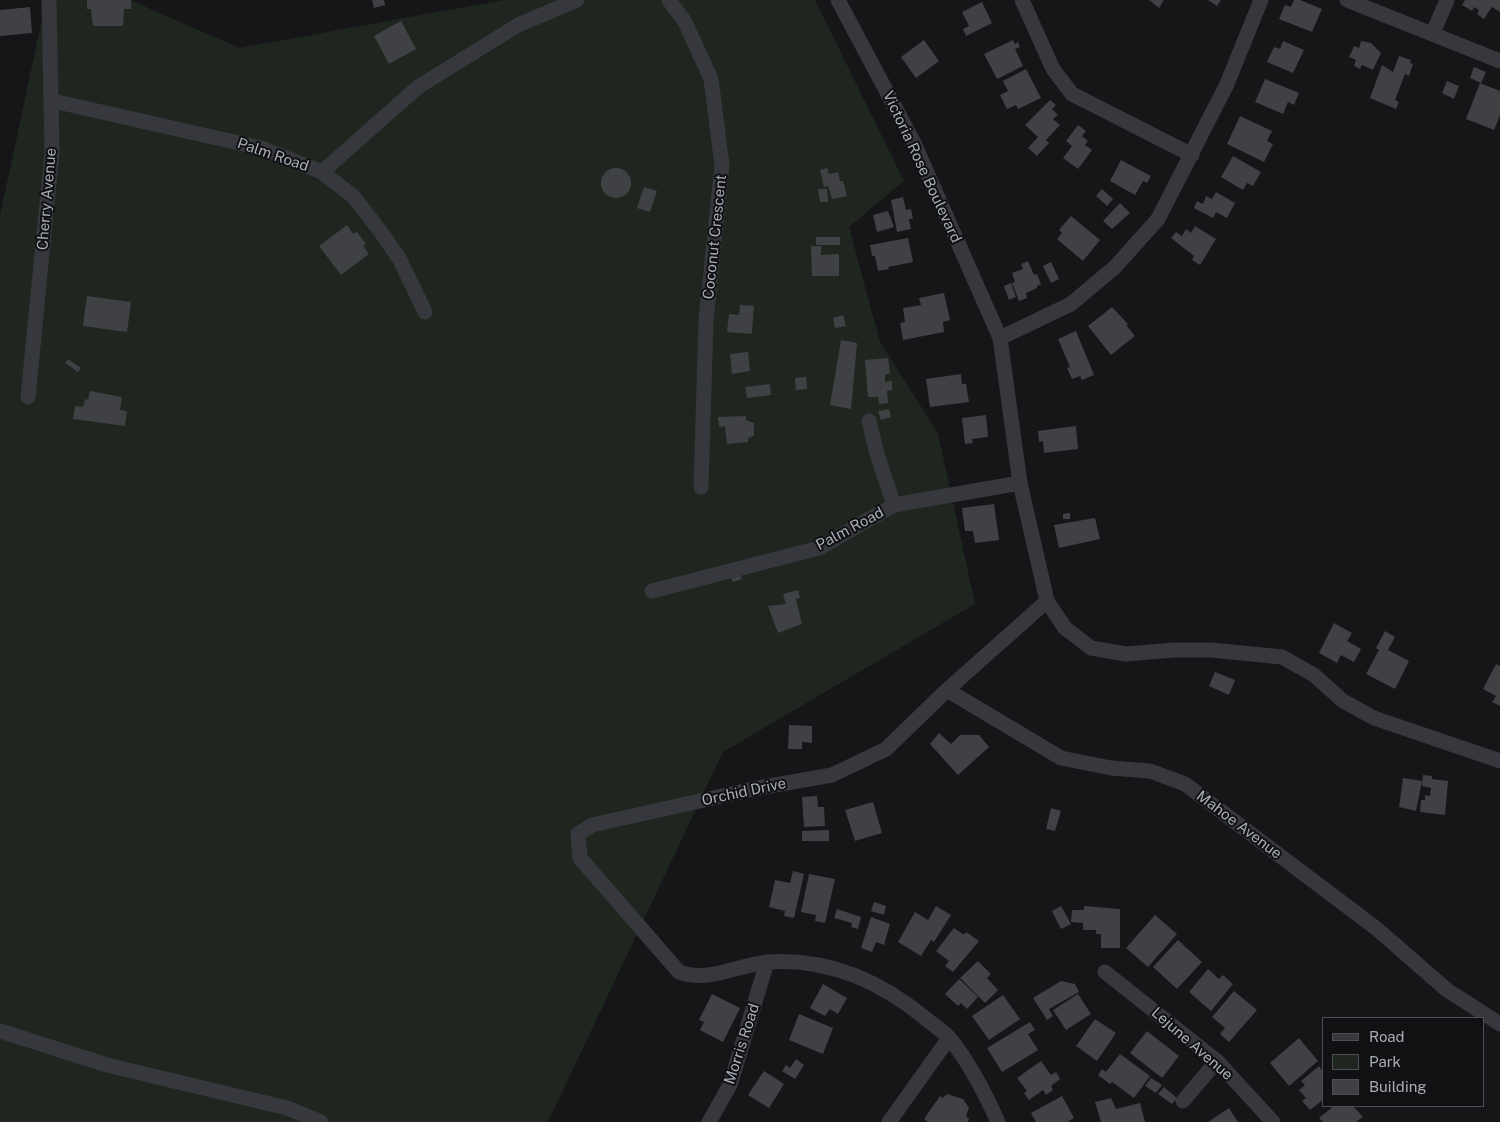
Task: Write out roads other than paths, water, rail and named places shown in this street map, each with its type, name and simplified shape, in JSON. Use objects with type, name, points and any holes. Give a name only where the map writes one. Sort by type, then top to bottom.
[{"type":"street","name":"Cherry Avenue","points":[[28,397],[52,152],[53,101],[49,0]]},
{"type":"street","points":[[322,172],[418,87],[518,25],[577,0]]},
{"type":"street","name":"Coconut Crescent","points":[[669,0],[685,22],[711,79],[722,165],[706,320],[701,486]]},
{"type":"street","name":"Victoria Rose Boulevard","points":[[838,0],[914,143],[1000,338],[1020,483],[1047,601]]},
{"type":"street","points":[[1022,0],[1052,69],[1072,94],[1192,155]]},
{"type":"street","points":[[1000,338],[1070,304],[1115,267],[1158,219],[1227,84],[1262,0]]},
{"type":"street","points":[[1347,0],[1500,61]]},
{"type":"street","points":[[1433,33],[1448,0]]},
{"type":"street","name":"Palm Road","points":[[53,101],[261,148],[322,172],[354,197],[383,235],[400,260],[425,312]]},
{"type":"street","points":[[869,420],[877,454],[894,505]]},
{"type":"street","name":"Palm Road","points":[[652,591],[819,548],[894,505],[1020,483]]},
{"type":"street","points":[[1047,601],[1065,628],[1091,648],[1126,654],[1174,650],[1211,650],[1282,657],[1314,675],[1343,701],[1374,718],[1500,761]]},
{"type":"street","name":"Orchid Drive","points":[[767,962],[700,977],[679,972],[580,858],[578,834],[592,825],[758,788],[832,776],[886,749],[947,690],[1047,601]]},
{"type":"street","name":"Mahoe Avenue","points":[[947,690],[1061,758],[1111,768],[1150,771],[1185,784],[1377,929],[1447,990],[1500,1024]]},
{"type":"street","points":[[767,962],[803,962],[832,967],[865,979],[903,1000],[949,1038],[969,1065],[998,1122]]},
{"type":"street","name":"Morris Road","points":[[709,1122],[730,1085],[767,962]]},
{"type":"street","name":"Lejune Avenue","points":[[1105,972],[1217,1062],[1273,1122]]},
{"type":"street","points":[[0,1031],[107,1065],[287,1108],[321,1122]]},
{"type":"street","points":[[889,1122],[949,1038]]},
{"type":"street","points":[[1183,1101],[1217,1062]]}]
